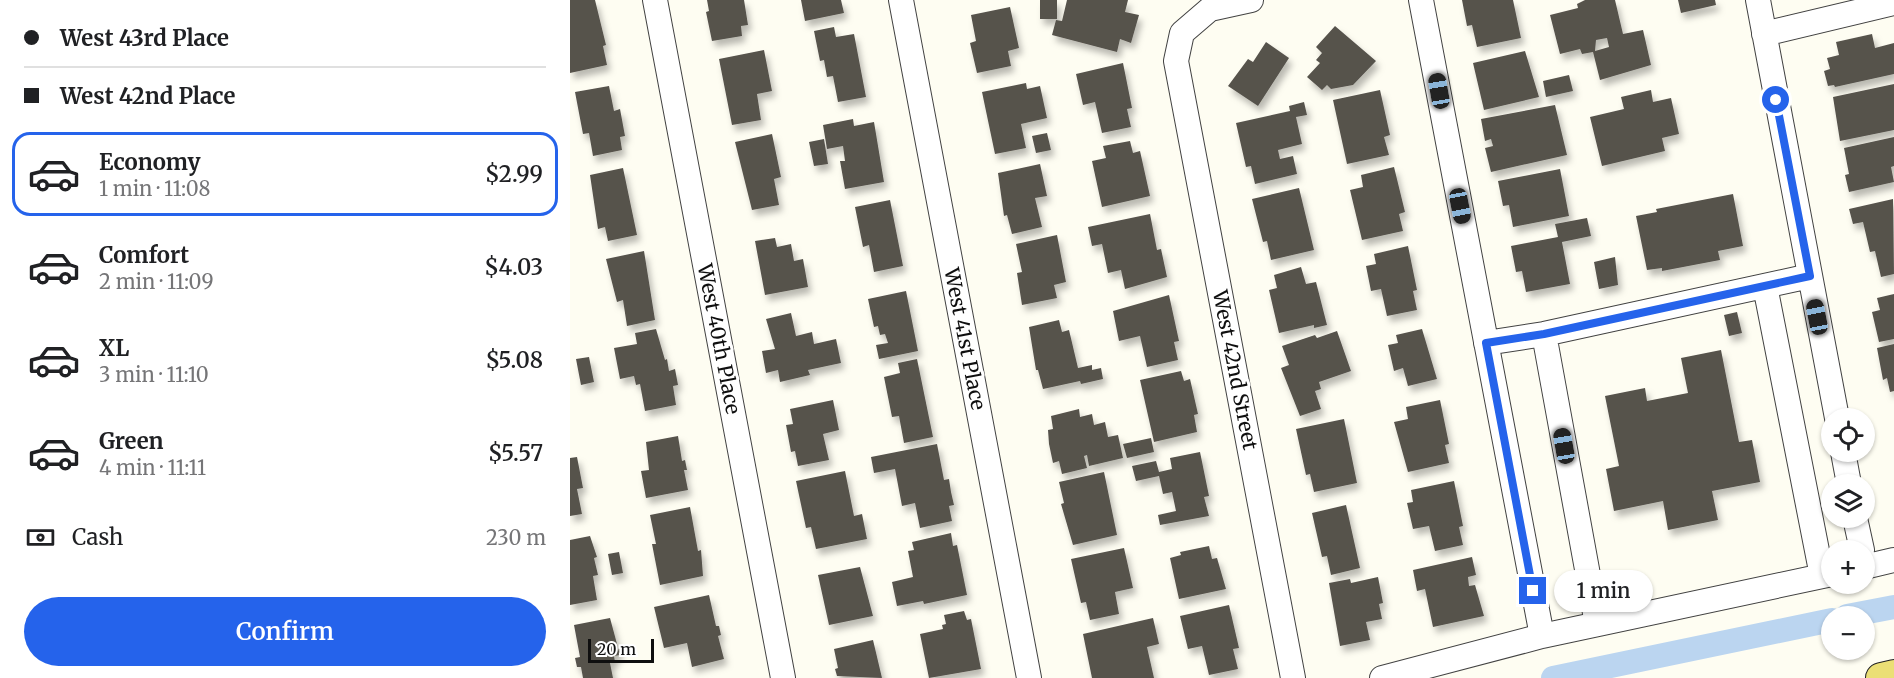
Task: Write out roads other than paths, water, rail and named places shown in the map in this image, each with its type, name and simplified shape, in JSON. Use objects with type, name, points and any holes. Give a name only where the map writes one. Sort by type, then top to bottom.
[{"type":"main road","points":[[1881,678],[1894,675]]},
{"type":"street","name":"West 40th Place","points":[[655,0],[783,678]]},
{"type":"street","name":"West 41st Place","points":[[901,0],[1029,678]]},
{"type":"street","name":"West 42nd Street","points":[[1251,0],[1210,9],[1182,33],[1176,62],[1293,678]]},
{"type":"street","points":[[1422,0],[1542,636]]},
{"type":"street","points":[[1758,0],[1835,408]]},
{"type":"street","points":[[1764,34],[1894,3]]},
{"type":"street","points":[[1486,343],[1544,334],[1810,276]]},
{"type":"street","points":[[1765,286],[1821,547]]},
{"type":"street","points":[[1544,334],[1597,624]]},
{"type":"street","points":[[1875,565],[1894,560]]},
{"type":"street","points":[[1382,678],[1542,636],[1821,576]]},
{"type":"waterway","points":[[1875,611],[1894,607]]},
{"type":"waterway","points":[[1553,678],[1821,622]]}]
